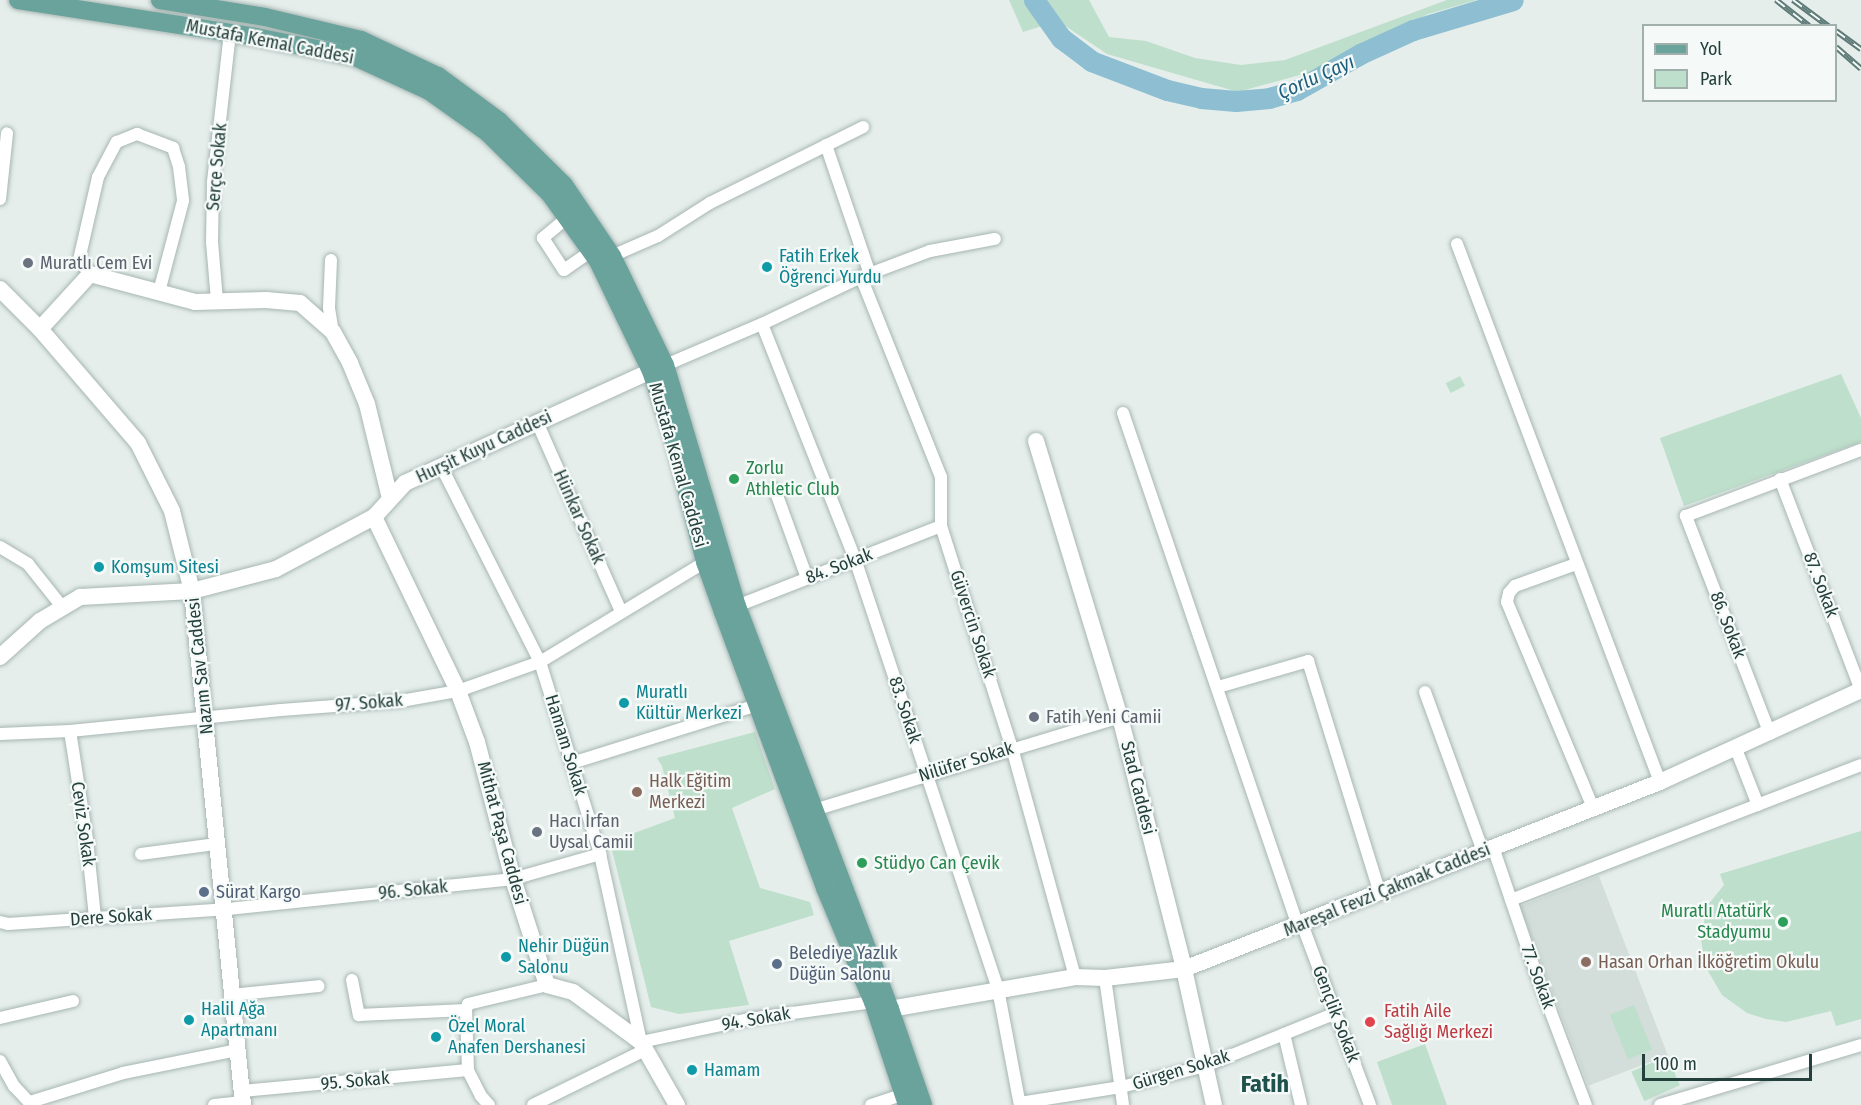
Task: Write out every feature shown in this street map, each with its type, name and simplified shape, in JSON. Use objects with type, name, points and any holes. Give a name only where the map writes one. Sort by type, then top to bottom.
[{"type":"main road","name":"Mustafa Kemal Caddesi","points":[[18,0],[230,33],[353,56],[429,91],[488,133],[550,194],[591,251],[658,368],[705,562],[757,705],[797,789],[814,810],[833,885]]},
{"type":"main road","name":"Mustafa Kemal Caddesi","points":[[160,0],[265,16],[361,40],[438,76],[499,121],[564,185],[612,256],[658,368],[797,789],[833,885],[923,1105]]},
{"type":"main road","name":"Mustafa Kemal Caddesi","points":[[882,1006],[906,1099]]},
{"type":"street","name":"Serçe Sokak","points":[[217,301],[212,242],[213,182],[230,33]]},
{"type":"street","points":[[612,256],[658,236],[710,203],[863,127]]},
{"type":"street","points":[[0,199],[1,171],[8,133]]},
{"type":"street","points":[[159,292],[183,201],[179,167],[173,148],[137,134],[117,142],[98,177],[79,260],[90,274],[195,302],[266,300],[300,303],[333,332]]},
{"type":"street","name":"Güvercin Sokak","points":[[826,145],[866,276],[941,477],[942,526],[1012,748],[1075,977]]},
{"type":"street","points":[[568,217],[543,238],[564,270],[591,251]]},
{"type":"street","points":[[658,368],[762,324],[866,276],[930,251],[995,239]]},
{"type":"street","points":[[1457,244],[1660,782]]},
{"type":"street","points":[[331,260],[329,308],[333,332],[367,404],[390,498]]},
{"type":"street","points":[[40,329],[90,274]]},
{"type":"street","name":"Nazım Sav Caddesi","points":[[0,289],[40,329],[138,442],[172,511],[192,591],[206,718],[222,910],[243,1099]]},
{"type":"street","name":"83. Sokak","points":[[762,324],[855,559],[998,989],[1020,1104]]},
{"type":"street","name":"Hurşit Kuyu Caddesi","points":[[0,657],[40,621],[80,597],[192,591],[276,569],[374,517],[405,483],[658,368]]},
{"type":"street","points":[[1123,412],[1300,925]]},
{"type":"street","name":"Hünkar Sokak","points":[[537,422],[621,612]]},
{"type":"street","name":"Stad Caddesi","points":[[1036,441],[1120,717],[1184,969],[1214,1105]]},
{"type":"street","points":[[1780,479],[1861,450]]},
{"type":"street","name":"Hamam Sokak","points":[[441,466],[540,662],[600,854],[643,1046]]},
{"type":"street","name":"86. Sokak","points":[[1770,734],[1686,516],[1780,479]]},
{"type":"street","name":"87. Sokak","points":[[1780,479],[1861,690]]},
{"type":"street","points":[[775,490],[807,578]]},
{"type":"street","name":"Mithat Paşa Caddesi","points":[[374,517],[458,691],[477,742],[513,879],[547,985]]},
{"type":"street","name":"84. Sokak","points":[[737,606],[942,526]]},
{"type":"street","points":[[0,548],[28,564],[63,608]]},
{"type":"street","name":"97. Sokak","points":[[0,734],[70,731],[401,701],[458,691],[540,662],[705,562]]},
{"type":"street","points":[[1576,564],[1515,586],[1509,593],[1507,602],[1593,808]]},
{"type":"street","points":[[1218,687],[1308,661],[1379,891]]},
{"type":"street","name":"Mareşal Fevzi Çakmak Caddesi","points":[[882,1006],[1075,977],[1105,978],[1184,969],[1660,782],[1770,734],[1861,690]]},
{"type":"street","name":"77. Sokak","points":[[1425,692],[1511,900],[1586,1105]]},
{"type":"street","points":[[572,763],[757,705]]},
{"type":"street","name":"Nilüfer Sokak","points":[[814,810],[926,774],[1120,717]]},
{"type":"street","name":"Ceviz Sokak","points":[[70,731],[87,840],[95,918]]},
{"type":"street","points":[[1736,749],[1758,805]]},
{"type":"street","points":[[1511,900],[1861,765]]},
{"type":"street","points":[[141,854],[216,844]]},
{"type":"street","name":"96. Sokak","points":[[222,910],[513,879],[600,854]]},
{"type":"street","name":"Dere Sokak","points":[[0,921],[8,924],[222,910]]},
{"type":"street","name":"Gençlik Sokak","points":[[1300,925],[1370,1105]]},
{"type":"street","points":[[1105,978],[1123,1105]]},
{"type":"street","points":[[352,980],[359,1015],[467,1007],[547,985],[573,992],[643,1046],[676,1105]]},
{"type":"street","points":[[231,995],[319,986]]},
{"type":"street","points":[[0,1018],[73,1001]]},
{"type":"street","name":"94. Sokak","points":[[533,1105],[643,1046],[749,1019],[882,1006]]},
{"type":"street","points":[[467,1007],[468,1070],[481,1096],[489,1105]]},
{"type":"street","name":"Gürgen Sokak","points":[[1020,1104],[1120,1087],[1205,1066],[1336,1013]]},
{"type":"street","points":[[1284,1034],[1301,1105]]},
{"type":"street","points":[[1660,1105],[1861,1045]]},
{"type":"street","points":[[0,1061],[14,1086],[31,1104],[123,1072],[237,1050]]},
{"type":"street","name":"95. Sokak","points":[[214,1105],[243,1099],[468,1070]]},
{"type":"street","points":[[871,1105],[906,1099]]},
{"type":"shaded area","name":"Hasan Orhan İlköğretim Okulu","points":[[1599,876],[1668,1055],[1588,1086],[1520,906]]},
{"type":"green space","points":[[1009,0],[1089,0],[1109,37],[1146,41],[1195,58],[1241,65],[1285,60],[1447,0],[1477,0],[1428,14],[1321,69],[1238,92],[1107,54],[1058,21],[1023,32]]},
{"type":"green space","points":[[1841,374],[1861,418],[1861,442],[1684,506],[1660,438]]},
{"type":"green space","points":[[1460,376],[1465,386],[1451,393],[1446,383]]},
{"type":"green space","points":[[755,732],[775,789],[732,808],[760,888],[810,902],[814,915],[729,941],[749,1005],[679,1014],[651,1007],[610,842],[675,818],[662,766],[657,758]]},
{"type":"green space","name":"Muratlı Atatürk Stadyumu","points":[[1861,831],[1861,1019],[1836,1026],[1831,1011],[1786,1022],[1766,1019],[1747,1013],[1722,995],[1705,966],[1701,939],[1707,906],[1724,885],[1720,874]]},
{"type":"green space","points":[[1634,1005],[1652,1050],[1628,1059],[1610,1015]]},
{"type":"green space","points":[[1425,1044],[1447,1105],[1392,1105],[1377,1062]]},
{"type":"green space","points":[[1667,1056],[1680,1085],[1644,1101],[1631,1072]]},
{"type":"waterway","name":"Çorlu Çayı","points":[[1034,0],[1061,38],[1091,61],[1167,90],[1201,98],[1236,101],[1269,98],[1297,90],[1360,54],[1413,30],[1513,0]]},
{"type":"railway","points":[[1776,0],[1806,24]]},
{"type":"railway","points":[[1793,0],[1825,24]]},
{"type":"railway","points":[[1837,32],[1861,49]]},
{"type":"railway","points":[[1837,48],[1861,69]]},
{"type":"place","name":"Muratlı Cem Evi","points":[[28,263]]},
{"type":"place","name":"Fatih Erkek Öğrenci Yurdu","points":[[767,267]]},
{"type":"place","name":"Zorlu Athletic Club","points":[[734,479]]},
{"type":"place","name":"Komşum Sitesi","points":[[99,567]]},
{"type":"place","name":"Muratlı Kültür Merkezi","points":[[624,703]]},
{"type":"place","name":"Fatih Yeni Camii","points":[[1034,717]]},
{"type":"place","name":"Halk Eğitim Merkezi","points":[[637,792]]},
{"type":"place","name":"Hacı İrfan Uysal Camii","points":[[537,832]]},
{"type":"place","name":"Stüdyo Can Çevik","points":[[862,863]]},
{"type":"place","name":"Sürat Kargo","points":[[204,892]]},
{"type":"place","name":"Muratlı Atatürk Stadyumu","points":[[1783,922]]},
{"type":"place","name":"Nehir Düğün Salonu","points":[[506,957]]},
{"type":"place","name":"Hasan Orhan İlköğretim Okulu","points":[[1586,962]]},
{"type":"place","name":"Belediye Yazlık Düğün Salonu","points":[[777,964]]},
{"type":"place","name":"Halil Ağa Apartmanı","points":[[189,1020]]},
{"type":"place","name":"Fatih Aile Sağlığı Merkezi","points":[[1370,1022]]},
{"type":"place","name":"Özel Moral Anafen Dershanesi","points":[[436,1037]]},
{"type":"place","name":"Hamam","points":[[692,1070]]},
{"type":"district","name":"Fatih","points":[[1265,1085]]}]
